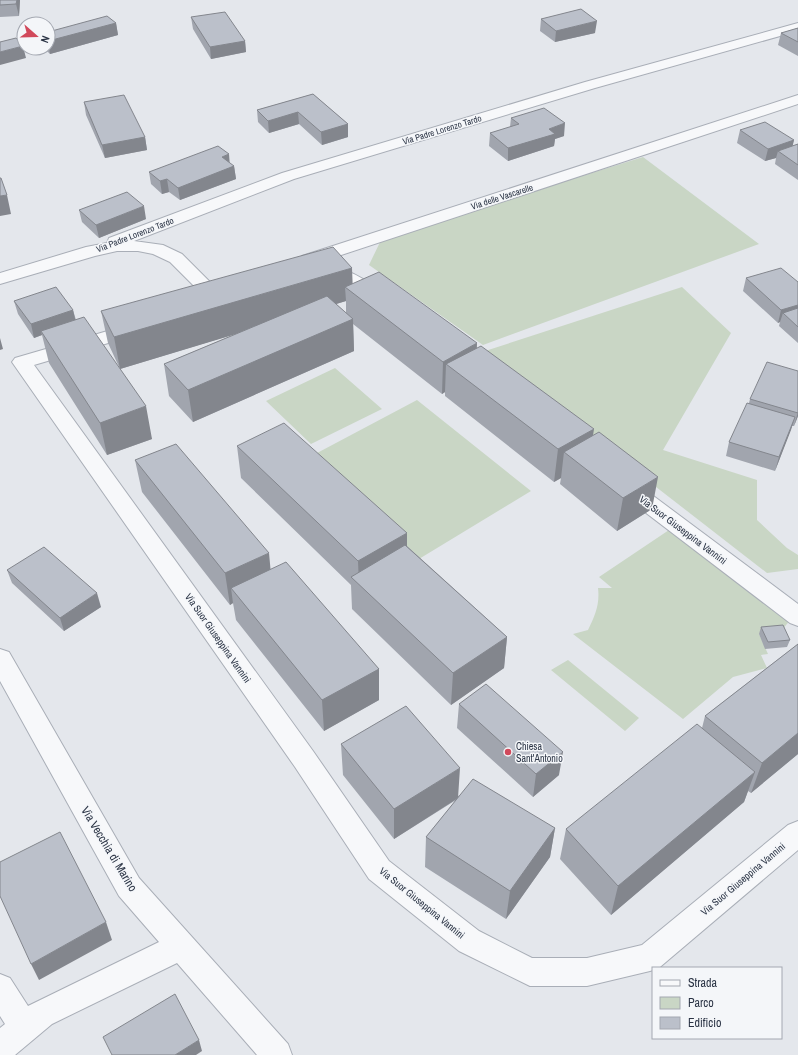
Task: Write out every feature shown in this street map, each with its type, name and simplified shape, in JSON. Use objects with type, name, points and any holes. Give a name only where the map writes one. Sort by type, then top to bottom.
[{"type":"street","name":"Via Padre Lorenzo Tardo","points":[[92,251],[288,176],[590,85],[798,27]]},
{"type":"street","name":"Via delle Vascarelle","points":[[395,311],[349,276],[329,272],[299,271],[798,99]]},
{"type":"street","points":[[0,279],[92,251],[117,246],[138,246],[157,249],[176,258],[218,289],[210,307],[188,314]]},
{"type":"street","name":"Via Suor Giuseppina Vannini","points":[[157,322],[22,362],[304,759],[379,870],[469,941],[530,972],[587,972],[650,957],[788,833]]},
{"type":"street","name":"Via Suor Giuseppina Vannini","points":[[614,477],[798,617]]},
{"type":"street","name":"Via Vecchia di Marino","points":[[0,659],[129,887],[278,1055]]},
{"type":"street","points":[[0,1048],[41,1014],[181,946]]},
{"type":"street","points":[[0,988],[24,1028]]},
{"type":"green space","points":[[643,157],[759,244],[483,345],[369,265],[382,238]]},
{"type":"green space","points":[[682,287],[731,333],[663,450],[757,480],[757,520],[787,548],[798,555],[798,569],[767,573],[482,352]]},
{"type":"green space","points":[[335,368],[382,409],[311,444],[266,401]]},
{"type":"green space","points":[[417,400],[531,491],[414,562],[302,461]]},
{"type":"green space","points":[[672,528],[792,618],[781,631],[759,634],[768,654],[761,655],[767,668],[733,677],[683,719],[573,634],[588,630],[596,610],[598,588],[612,588],[599,577]]},
{"type":"green space","points":[[568,660],[639,718],[625,731],[551,670]]},
{"type":"building","points":[[0,0],[17,0],[16,4],[0,5]]},
{"type":"building","points":[[581,9],[597,21],[556,31],[541,19]]},
{"type":"building","points":[[225,12],[245,41],[210,47],[191,17]]},
{"type":"building","points":[[107,16],[116,23],[56,39],[56,30]]},
{"type":"building","points":[[798,28],[798,42],[781,33]]},
{"type":"building","points":[[16,38],[16,48],[0,52],[0,42]]},
{"type":"building","points":[[313,94],[348,124],[321,132],[298,112],[268,121],[257,110]]},
{"type":"building","points":[[124,95],[145,137],[102,145],[84,102]]},
{"type":"building","points":[[544,108],[565,123],[549,129],[555,134],[508,148],[490,133],[519,124],[511,118]]},
{"type":"building","points":[[765,122],[794,140],[768,149],[740,130]]},
{"type":"building","points":[[798,144],[798,165],[778,151]]},
{"type":"building","points":[[218,146],[229,154],[222,157],[234,166],[178,188],[167,179],[160,181],[149,172]]},
{"type":"building","points":[[1,178],[7,195],[0,196]]},
{"type":"building","points":[[127,192],[144,206],[96,225],[79,210]]},
{"type":"building","points":[[333,247],[352,268],[114,337],[101,311]]},
{"type":"building","points":[[781,268],[798,282],[798,305],[781,310],[746,278]]},
{"type":"building","points":[[379,272],[477,343],[443,362],[345,287]]},
{"type":"building","points":[[56,287],[73,310],[31,324],[14,301]]},
{"type":"building","points":[[327,296],[353,319],[188,390],[164,364]]},
{"type":"building","points":[[798,308],[798,327],[783,313]]},
{"type":"building","points":[[84,317],[146,406],[100,423],[41,331]]},
{"type":"building","points":[[481,346],[594,429],[558,449],[446,364]]},
{"type":"building","points":[[767,362],[798,371],[798,413],[750,399]]},
{"type":"building","points":[[747,403],[795,417],[779,457],[729,442]]},
{"type":"building","points":[[284,423],[407,533],[358,561],[237,446]]},
{"type":"building","points":[[599,432],[658,477],[623,498],[564,452]]},
{"type":"building","points":[[176,444],[269,553],[225,573],[135,460]]},
{"type":"building","points":[[405,545],[507,637],[453,673],[351,577]]},
{"type":"building","points":[[44,547],[97,593],[60,618],[7,570]]},
{"type":"building","points":[[286,562],[379,669],[322,700],[231,588]]},
{"type":"building","points":[[783,625],[790,640],[768,642],[761,627]]},
{"type":"building","points":[[798,644],[798,733],[762,763],[705,716]]},
{"type":"building","points":[[486,684],[563,752],[536,774],[459,704]]},
{"type":"building","points":[[406,706],[460,768],[394,809],[341,744]]},
{"type":"building","points":[[697,724],[755,772],[618,886],[566,829]]},
{"type":"building","points":[[473,779],[555,828],[510,891],[426,837]]},
{"type":"building","points":[[60,832],[106,922],[31,964],[0,896],[0,862]]},
{"type":"building","points":[[175,994],[199,1040],[175,1055],[112,1055],[103,1037]]},
{"type":"place","name":"Chiesa Sant'Antonio","points":[[508,752]]}]
